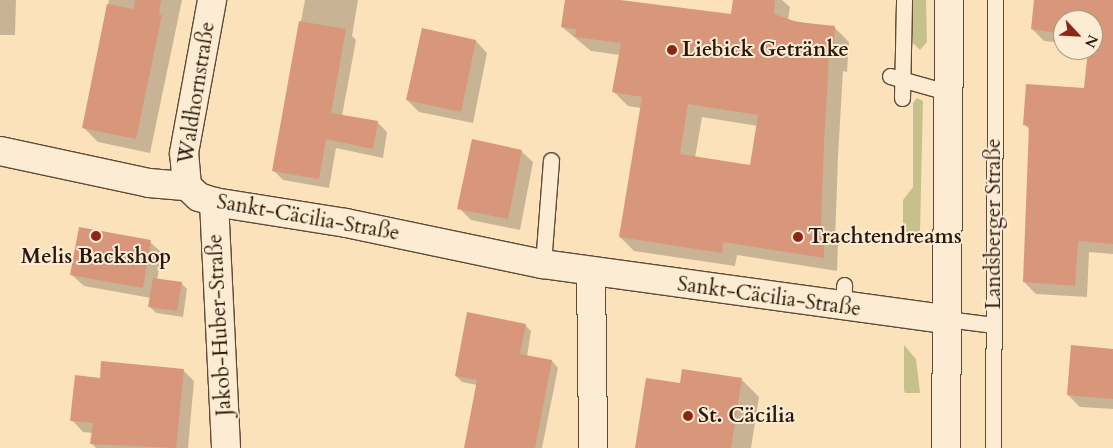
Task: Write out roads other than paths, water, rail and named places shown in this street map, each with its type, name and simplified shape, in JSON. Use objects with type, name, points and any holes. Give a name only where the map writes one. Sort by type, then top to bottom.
[{"type":"street","name":"Waldhornstraße","points":[[187,186],[184,153],[212,0]]},
{"type":"street","points":[[942,446],[947,319],[949,0]]},
{"type":"street","points":[[0,151],[149,183],[187,186]]},
{"type":"street","name":"Sankt-Cäcilia-Straße","points":[[187,186],[198,197],[214,202],[346,223],[543,264],[591,272],[844,296],[947,319]]},
{"type":"street","name":"Jakob-Huber-Straße","points":[[214,202],[226,448]]},
{"type":"street","points":[[591,272],[593,448]]},
{"type":"lane","points":[[902,98],[896,77],[904,0]]},
{"type":"lane","name":"Landsberger Straße","points":[[994,0],[994,448]]},
{"type":"lane","points":[[896,77],[948,92]]},
{"type":"lane","points":[[543,264],[552,160]]},
{"type":"lane","points":[[947,319],[994,325]]},
{"type":"place","name":"Liebick Getränke","points":[[672,50]]},
{"type":"place","name":"Melis Backshop","points":[[96,236]]},
{"type":"place","name":"Trachtendreams","points":[[798,237]]},
{"type":"place","name":"St. Cäcilia","points":[[688,416]]}]
